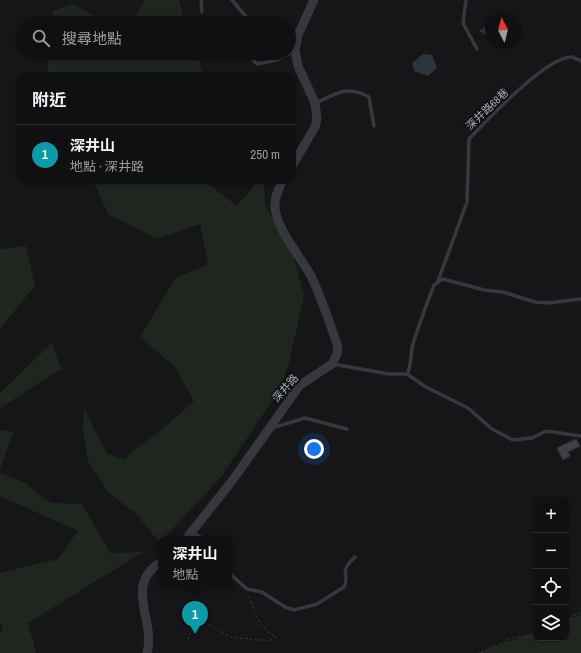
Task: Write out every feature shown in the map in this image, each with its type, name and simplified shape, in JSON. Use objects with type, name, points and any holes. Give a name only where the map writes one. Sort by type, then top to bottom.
[{"type":"street","points":[[296,45],[298,35],[314,0]]},
{"type":"street","points":[[296,55],[298,66],[315,103],[317,119],[315,127],[296,159]]},
{"type":"street","points":[[281,184],[275,201],[277,217],[282,228],[302,260],[319,294],[338,347],[337,354],[332,364]]},
{"type":"street","name":"深井路","points":[[188,535],[232,480],[267,429],[300,385],[332,364]]},
{"type":"street","points":[[147,653],[147,626],[141,590],[143,581],[148,572],[158,564]]},
{"type":"lane","points":[[201,0],[202,12]]},
{"type":"lane","points":[[232,0],[245,16]]},
{"type":"lane","points":[[466,0],[463,23],[477,49]]},
{"type":"lane","name":"深井路68巷","points":[[407,374],[411,368],[412,346],[434,285],[438,281],[467,202],[469,139],[503,105],[548,66],[572,57],[581,61]]},
{"type":"lane","points":[[253,60],[258,64],[277,60]]},
{"type":"lane","points":[[315,103],[337,92],[357,90],[369,97],[374,126]]},
{"type":"lane","points":[[438,281],[443,280],[484,290],[504,292],[535,302],[548,303],[581,299]]},
{"type":"lane","points":[[332,364],[389,374],[407,374],[426,387],[468,408],[492,429],[513,440],[532,438],[546,431],[581,436]]},
{"type":"lane","points":[[267,429],[305,418],[346,429]]},
{"type":"lane","points":[[232,576],[247,589],[262,592],[285,607],[294,610],[317,604],[344,587],[346,582],[344,572],[346,566],[355,557]]},
{"type":"path","points":[[188,639],[195,620],[205,623],[231,637],[269,641],[276,637],[262,626],[247,589]]},
{"type":"path","points":[[569,619],[572,616],[581,613]]},
{"type":"path","points":[[480,653],[514,637],[533,636]]},
{"type":"shaded area","points":[[145,0],[179,0],[183,16],[135,16]]},
{"type":"shaded area","points":[[72,4],[95,16],[53,16],[53,11]]},
{"type":"shaded area","points":[[485,27],[485,35],[479,31]]},
{"type":"shaded area","points":[[423,54],[432,55],[437,68],[428,76],[414,71],[412,63]]},
{"type":"shaded area","points":[[49,60],[198,60],[203,72],[48,72]]},
{"type":"shaded area","points":[[95,184],[208,184],[237,206],[256,184],[264,184],[265,205],[294,258],[304,295],[289,363],[281,387],[221,477],[166,536],[158,536],[158,541],[136,514],[108,492],[88,461],[83,430],[84,409],[107,454],[124,459],[173,420],[194,401],[175,367],[140,337],[175,278],[208,264],[200,224],[157,239],[108,214]]},
{"type":"shaded area","points":[[26,246],[35,286],[2,326],[0,333],[0,249]]},
{"type":"shaded area","points":[[52,343],[61,369],[0,408],[0,393]]},
{"type":"shaded area","points":[[0,430],[13,432],[0,470]]},
{"type":"shaded area","points":[[0,473],[24,482],[51,503],[82,504],[110,553],[143,552],[28,623],[36,653],[0,653],[0,632],[3,630],[0,620],[0,573],[58,559],[78,531],[0,496]]},
{"type":"shaded area","points":[[581,615],[581,653],[476,653],[533,632],[533,641],[569,641],[569,619]]},
{"type":"building","points":[[576,439],[580,446],[568,452],[570,456],[563,460],[557,448]]},
{"type":"place","name":"深井山","points":[[195,634]]}]
